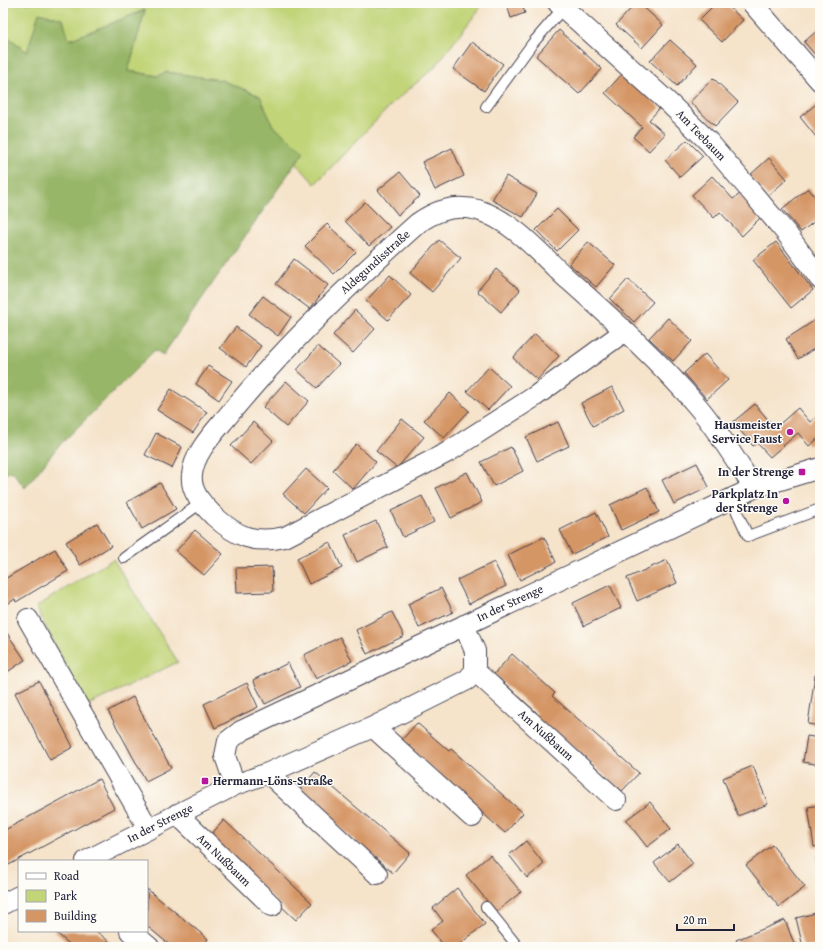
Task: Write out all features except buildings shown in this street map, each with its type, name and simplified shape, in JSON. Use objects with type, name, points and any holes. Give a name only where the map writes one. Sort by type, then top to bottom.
[{"type":"street","points":[[752,3],[820,80]]},
{"type":"street","name":"Am Teebaum","points":[[561,5],[670,104],[709,142],[787,234],[820,279]]},
{"type":"street","name":"Aldegundisstraße","points":[[625,331],[534,397],[448,452],[285,537],[268,541],[247,539],[220,521],[201,503],[194,489],[192,476],[194,463],[209,440],[259,378],[347,287],[418,223],[431,214],[444,209],[460,208],[477,210],[509,224],[625,331],[699,408],[754,488]]},
{"type":"street","name":"In der Strenge","points":[[235,785],[225,756],[228,741],[241,730],[754,488],[809,474]]},
{"type":"street","points":[[28,619],[148,828]]},
{"type":"street","name":"In der Strenge","points":[[88,860],[148,828],[235,785],[268,773],[373,727],[467,680],[475,671],[476,651],[464,625]]},
{"type":"street","name":"Am Nußbaum","points":[[475,671],[616,800]]},
{"type":"street","points":[[373,727],[472,817]]},
{"type":"street","points":[[268,773],[377,874]]},
{"type":"street","name":"Am Nußbaum","points":[[176,814],[272,906]]},
{"type":"street","points":[[3,904],[18,896]]},
{"type":"street","points":[[131,932],[149,947]]},
{"type":"lane","name":"Am Teebaum","points":[[486,108],[561,5]]},
{"type":"lane","points":[[730,499],[748,536],[820,510]]},
{"type":"lane","points":[[124,558],[201,503]]},
{"type":"lane","points":[[486,907],[518,947]]},
{"type":"green space","points":[[3,3],[484,3],[435,67],[394,102],[315,184],[296,163],[304,151],[272,126],[260,96],[221,80],[167,72],[158,76],[128,71],[145,10],[69,40],[27,52],[3,33]]},
{"type":"green space","points":[[145,10],[128,71],[158,76],[167,72],[221,80],[260,96],[273,126],[304,151],[163,355],[155,350],[56,449],[25,488],[12,471],[3,475],[3,33],[27,52],[39,13],[63,19],[69,40]]},
{"type":"green space","points":[[113,559],[178,662],[86,706],[36,607]]},
{"type":"place","name":"Hausmeister Service Faust","points":[[790,432]]},
{"type":"place","name":"In der Strenge","points":[[802,472]]},
{"type":"place","name":"Parkplatz In der Strenge","points":[[786,501]]},
{"type":"place","name":"Hermann-Löns-Straße","points":[[205,781]]}]
